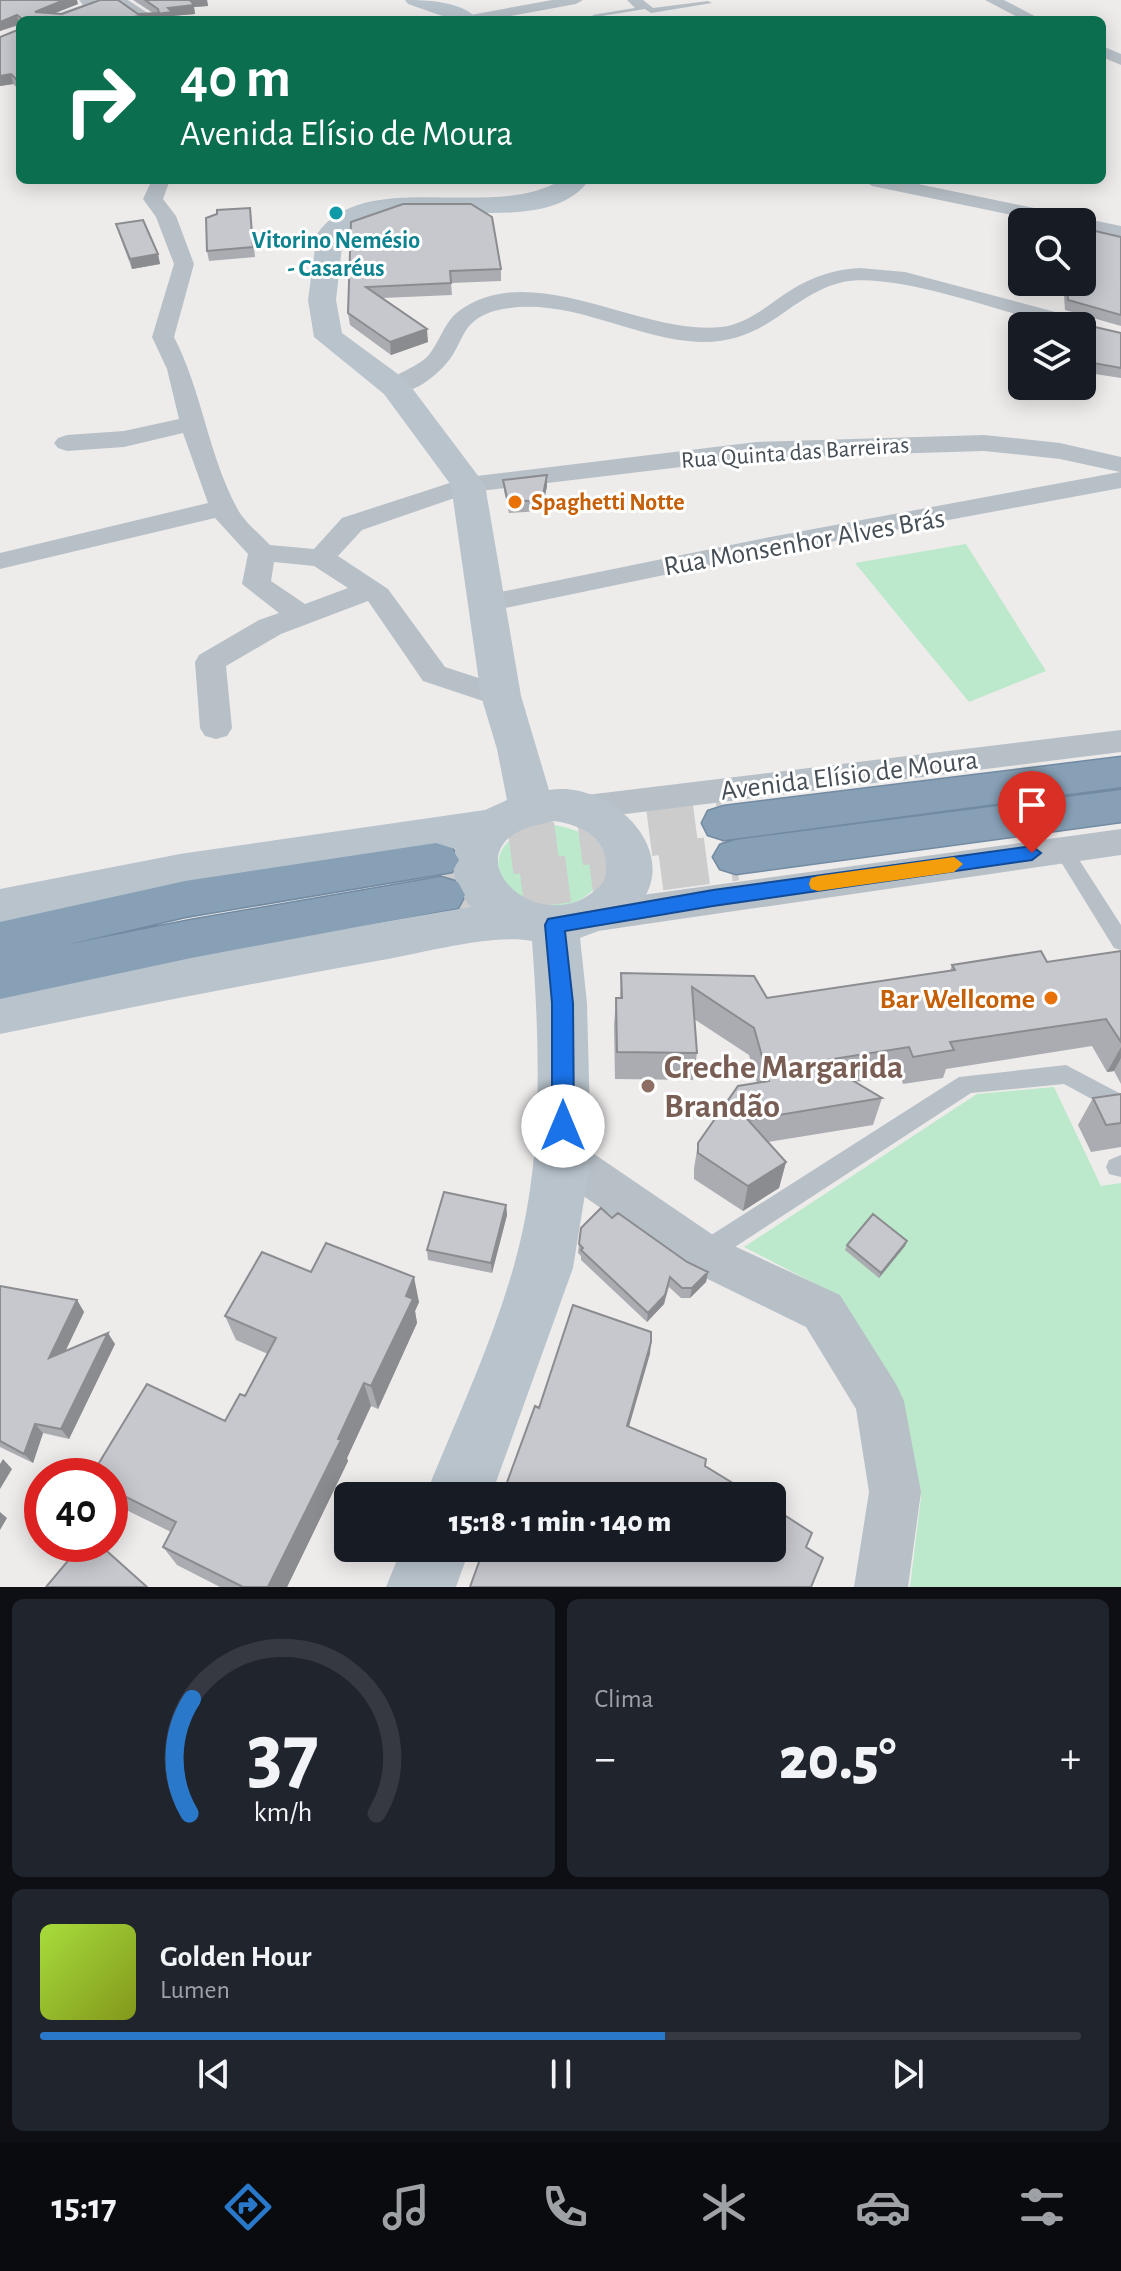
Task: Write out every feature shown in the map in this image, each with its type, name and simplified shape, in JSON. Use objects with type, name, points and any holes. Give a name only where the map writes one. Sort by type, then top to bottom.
[{"type":"highway","points":[[1121,772],[730,840],[1121,806]]},
{"type":"highway","points":[[0,941],[185,899],[439,878],[191,939],[0,979]]},
{"type":"street","points":[[60,16],[94,6],[86,0]]},
{"type":"street","points":[[118,0],[146,16]]},
{"type":"street","points":[[414,0],[459,16]]},
{"type":"street","points":[[485,16],[576,0]]},
{"type":"street","points":[[992,0],[1026,16]]},
{"type":"street","points":[[136,9],[157,4]]},
{"type":"street","points":[[159,184],[153,199],[166,216],[184,264],[163,337],[179,369],[192,424],[223,508],[262,553],[321,558],[378,595],[434,674],[501,696]]},
{"type":"street","points":[[0,908],[180,872],[511,817],[554,805],[578,808],[600,817],[617,831],[628,848],[631,868],[626,887],[612,904],[555,920],[499,909],[483,895],[475,877],[473,859],[480,841],[511,817],[518,749],[501,696],[468,485],[395,387],[345,351],[329,337],[323,325],[330,234],[344,221],[371,210],[409,204],[522,203],[551,195],[570,184]]},
{"type":"street","points":[[891,184],[1008,208]]},
{"type":"street","points":[[1096,227],[1121,232]]},
{"type":"street","points":[[395,387],[434,364],[459,320],[472,311],[514,300],[558,301],[656,328],[712,334],[748,328],[762,322],[819,284],[834,278],[877,274],[905,278],[1030,312]]},
{"type":"street","points":[[1096,329],[1108,331]]},
{"type":"street","points":[[67,443],[124,439],[192,424]]},
{"type":"street","name":"Rua Quinta das Barreiras","points":[[321,558],[352,524],[468,485],[756,450],[915,443],[1000,444],[1060,451],[1121,465]]},
{"type":"street","name":"Rua Monsenhor Alves Brás","points":[[486,603],[765,546],[1121,480]]},
{"type":"street","points":[[0,561],[223,508]]},
{"type":"street","points":[[262,553],[256,584],[304,617]]},
{"type":"street","points":[[216,728],[210,662],[270,627],[371,590]]},
{"type":"street","name":"Avenida Elísio de Moura","points":[[578,808],[1121,741]]},
{"type":"street","points":[[0,1013],[194,974],[555,920],[1121,842]]},
{"type":"street","points":[[464,1482],[543,1268],[563,1157],[562,1003],[555,920]]},
{"type":"street","points":[[563,1157],[703,1254],[823,1311],[879,1401],[895,1492],[881,1587]]},
{"type":"street","points":[[421,1587],[431,1562]]},
{"type":"lane","points":[[596,15],[641,9],[631,0]]},
{"type":"lane","points":[[639,0],[651,11],[708,3]]},
{"type":"lane","points":[[1062,849],[1121,942]]},
{"type":"lane","points":[[703,1254],[967,1084],[1066,1074],[1121,1105]]},
{"type":"green space","points":[[966,544],[1046,671],[969,702],[855,563]]},
{"type":"green space","points":[[546,824],[585,835],[604,851],[607,861],[605,873],[596,887],[574,903],[550,906],[528,900],[510,888],[500,871],[500,853],[515,837]]},
{"type":"green space","points":[[1054,1087],[1101,1186],[1121,1183],[1121,1587],[910,1587],[921,1497],[901,1395],[837,1295],[744,1247],[977,1094]]},
{"type":"building","points":[[0,0],[64,0],[35,12],[62,14],[100,0],[118,0],[138,14],[159,13],[145,0],[190,0],[194,5],[168,8],[172,12],[141,16],[17,15],[0,22]]},
{"type":"building","points":[[16,31],[16,79],[11,74],[0,76],[0,37]]},
{"type":"building","points":[[403,204],[471,204],[492,217],[501,269],[450,271],[451,283],[366,287],[427,329],[390,342],[348,313],[351,222]]},
{"type":"building","points":[[250,208],[253,247],[207,251],[206,218],[217,214],[217,210]]},
{"type":"building","points":[[143,220],[158,254],[130,259],[116,224]]},
{"type":"building","points":[[1096,231],[1121,237],[1121,315],[1068,300],[1068,296],[1096,296]]},
{"type":"building","points":[[1096,327],[1121,333],[1121,368],[1096,364]]},
{"type":"building","points":[[547,475],[542,500],[508,502],[503,480]]},
{"type":"building","points":[[1041,951],[1047,962],[1121,951],[1121,1042],[1106,1019],[950,1042],[954,1050],[913,1057],[909,1047],[820,1061],[882,1098],[748,1120],[786,1162],[748,1186],[698,1153],[698,1143],[738,1086],[769,1081],[754,1028],[692,987],[697,1053],[617,1052],[616,998],[622,998],[621,973],[754,976],[767,998],[955,970],[952,965]]},
{"type":"building","points":[[1121,1094],[1121,1123],[1106,1125],[1093,1098]]},
{"type":"building","points":[[444,1192],[506,1205],[491,1263],[427,1250]]},
{"type":"building","points":[[601,1208],[612,1218],[618,1213],[687,1262],[708,1272],[692,1288],[682,1288],[670,1277],[665,1295],[648,1313],[581,1250],[581,1228]]},
{"type":"building","points":[[873,1214],[907,1241],[881,1273],[847,1245]]},
{"type":"building","points":[[326,1243],[414,1277],[406,1296],[413,1299],[371,1386],[364,1383],[338,1439],[341,1440],[268,1587],[243,1587],[163,1547],[176,1522],[128,1498],[128,1458],[102,1458],[147,1384],[225,1421],[240,1394],[245,1396],[276,1338],[225,1316],[262,1252],[311,1272]]},
{"type":"building","points":[[0,1286],[77,1300],[49,1358],[108,1333],[61,1429],[35,1424],[24,1454],[0,1441]]},
{"type":"building","points":[[573,1305],[651,1332],[651,1342],[627,1426],[706,1459],[705,1466],[731,1482],[507,1482],[535,1406],[539,1408]]},
{"type":"building","points":[[786,1516],[812,1533],[806,1547],[823,1558],[811,1587],[470,1587],[479,1562],[786,1562]]},
{"type":"building","points":[[67,1562],[119,1562],[147,1587],[46,1587]]},
{"type":"tunnel","points":[[441,860],[724,823]]},
{"type":"tunnel","points":[[452,894],[736,857]]},
{"type":"slow traffic","points":[[818,884],[954,864]]},
{"type":"place","name":"Vitorino Nemésio - Casaréus","points":[[336,213]]},
{"type":"place","name":"Spaghetti Notte","points":[[515,502]]},
{"type":"place","name":"Bar Wellcome","points":[[1051,998]]},
{"type":"place","name":"Creche Margarida Brandão","points":[[648,1086]]},
{"type":"route","points":[[563,1126],[562,1003],[555,925],[713,898],[1032,853]]}]
